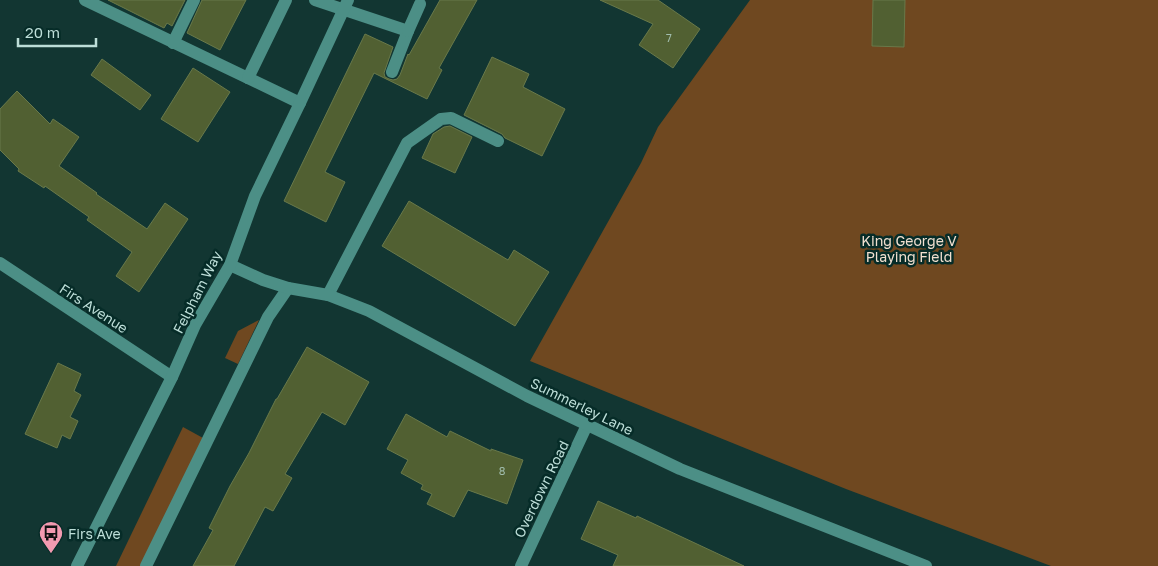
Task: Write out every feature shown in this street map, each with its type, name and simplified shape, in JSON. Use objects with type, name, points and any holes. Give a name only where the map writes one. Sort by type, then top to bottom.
[{"type":"street","points":[[85,0],[300,103]]},
{"type":"street","points":[[173,42],[194,0]]},
{"type":"street","points":[[248,78],[286,0]]},
{"type":"street","points":[[315,0],[345,5],[408,31]]},
{"type":"street","points":[[392,72],[420,4]]},
{"type":"street","name":"Felpham Way","points":[[77,566],[172,377],[195,325],[230,265],[255,196],[345,5]]},
{"type":"street","points":[[328,295],[407,143],[441,119],[451,118],[498,141]]},
{"type":"street","name":"Firs Avenue","points":[[0,263],[172,377]]},
{"type":"street","name":"Summerley Lane","points":[[230,265],[263,280],[288,288],[328,295],[370,311],[527,396],[680,469],[926,566]]},
{"type":"street","points":[[146,566],[268,317],[288,288]]},
{"type":"street","name":"Overdown Road","points":[[521,566],[587,425]]},
{"type":"green space","name":"King George V Playing Field","points":[[750,0],[1158,0],[1158,566],[1051,566],[846,489],[530,361],[641,163],[658,127]]},
{"type":"green space","points":[[259,320],[238,364],[225,358],[238,331]]},
{"type":"green space","points":[[183,427],[203,438],[142,566],[116,566]]},
{"type":"building","points":[[108,0],[185,0],[172,26],[167,23],[164,28]]},
{"type":"building","points":[[202,0],[246,0],[220,50],[187,33]]},
{"type":"building","points":[[440,0],[477,0],[439,68],[442,70],[427,99],[374,73],[325,172],[345,182],[326,222],[284,201],[365,34],[393,47],[384,73],[385,77],[389,79],[397,79],[408,54]]},
{"type":"building","points":[[600,0],[658,0],[700,29],[673,68],[639,45],[653,24]]},
{"type":"building","points":[[873,0],[905,0],[904,47],[872,46]]},
{"type":"building","points":[[492,57],[529,74],[523,87],[565,109],[542,156],[464,115]]},
{"type":"building","points":[[102,59],[151,95],[140,110],[91,75]]},
{"type":"building","points":[[193,68],[230,92],[198,142],[161,119]]},
{"type":"building","points":[[17,91],[50,124],[53,119],[79,137],[59,166],[96,194],[147,229],[165,203],[188,219],[139,292],[116,276],[132,252],[87,220],[89,217],[45,186],[44,188],[18,171],[19,169],[0,150],[0,109]]},
{"type":"building","points":[[450,126],[472,137],[455,173],[422,158],[433,134],[444,127]]},
{"type":"building","points":[[409,201],[508,260],[514,250],[549,272],[515,326],[382,246]]},
{"type":"building","points":[[307,347],[369,382],[345,425],[322,412],[285,474],[292,478],[273,511],[265,507],[234,566],[193,566],[213,530],[209,528],[230,486],[276,399]]},
{"type":"building","points":[[58,363],[81,374],[74,391],[81,395],[70,417],[78,421],[70,439],[62,435],[57,448],[25,434]]},
{"type":"building","points":[[406,414],[447,437],[450,431],[491,451],[491,449],[523,460],[507,504],[468,490],[454,517],[427,504],[432,494],[421,489],[423,485],[401,473],[408,460],[387,449]]},
{"type":"building","points":[[598,501],[636,518],[637,516],[744,566],[613,566],[618,555],[581,539]]},
{"type":"place","name":"Firs Ave","points":[[51,554]]}]
